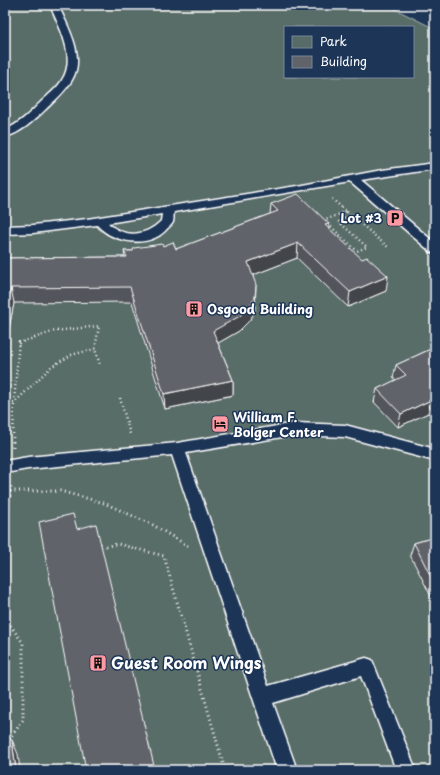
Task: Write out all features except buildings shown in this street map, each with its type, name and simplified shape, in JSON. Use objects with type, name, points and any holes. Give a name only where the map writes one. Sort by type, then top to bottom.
[{"type":"lane","points":[[5,134],[18,129],[62,88],[70,76],[73,64],[71,50],[54,5]]},
{"type":"lane","points":[[5,230],[33,229],[100,221],[352,178],[433,169]]},
{"type":"lane","points":[[352,178],[435,249]]},
{"type":"lane","points":[[100,221],[114,235],[132,238],[148,235],[158,231],[168,222],[168,210]]},
{"type":"lane","points":[[9,466],[177,449],[295,429],[346,431],[435,455]]},
{"type":"lane","points":[[177,449],[287,770]]},
{"type":"lane","points":[[262,697],[366,666],[406,770]]},
{"type":"path","points":[[332,199],[389,248]]},
{"type":"path","points":[[318,222],[347,212]]},
{"type":"path","points":[[318,216],[357,251],[367,246],[338,221],[352,216]]},
{"type":"path","points":[[5,540],[10,491],[9,466],[19,341],[54,331],[77,327],[99,326],[95,349],[100,365]]},
{"type":"path","points":[[5,403],[14,403],[51,367],[71,355],[95,349]]},
{"type":"path","points":[[120,398],[132,441],[140,452]]},
{"type":"path","points":[[10,491],[60,491],[104,503],[153,525],[189,547],[212,550]]},
{"type":"path","points":[[101,547],[118,544],[164,556],[225,769],[217,770]]},
{"type":"path","points":[[5,618],[23,643],[23,720],[6,745]]},
{"type":"green space","name":"William F. Bolger Center","points":[[5,5],[387,5],[435,29],[435,770],[5,770]]},
{"type":"place","name":"Lot #3","points":[[395,218]]},
{"type":"place","name":"Osgood Building","points":[[194,309]]},
{"type":"place","name":"William F. Bolger Center","points":[[220,424]]},
{"type":"place","name":"Guest Room Wings","points":[[98,663]]}]
